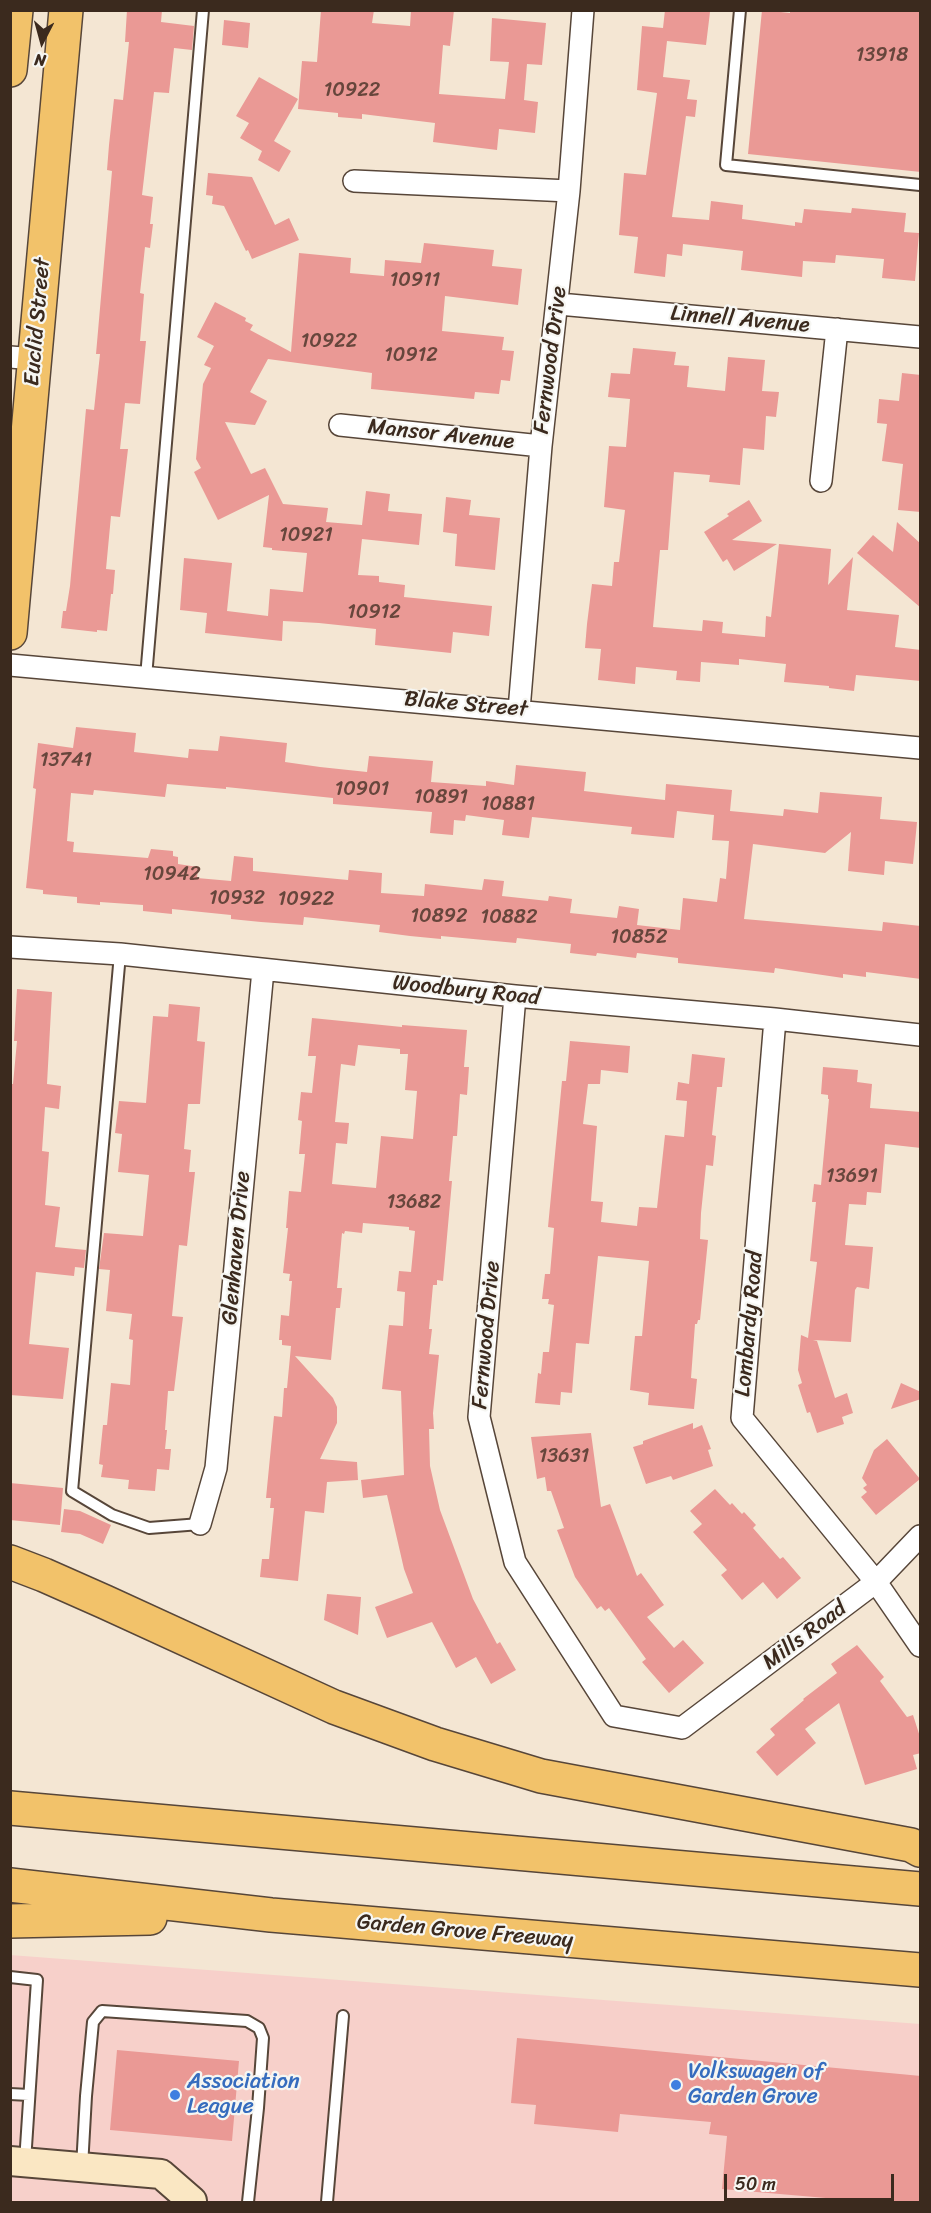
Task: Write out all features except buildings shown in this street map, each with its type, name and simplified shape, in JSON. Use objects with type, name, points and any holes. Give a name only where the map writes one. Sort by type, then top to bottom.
[{"type":"main road","points":[[10,70],[16,10]]},
{"type":"main road","name":"Euclid Street","points":[[10,633],[23,358],[66,10]]},
{"type":"main road","points":[[10,1562],[85,1593],[334,1707],[435,1744],[541,1776],[911,1845],[921,1850]]},
{"type":"main road","points":[[10,1808],[921,1888]]},
{"type":"main road","name":"Garden Grove Freeway","points":[[10,1885],[271,1915],[921,1970]]},
{"type":"main road","points":[[10,1921],[271,1915]]},
{"type":"main road","points":[[18,2162],[162,2174],[196,2202]]},
{"type":"street","name":"Fernwood Drive","points":[[519,710],[541,446],[569,191],[583,10]]},
{"type":"street","points":[[354,181],[569,191]]},
{"type":"street","name":"Linnell Avenue","points":[[558,304],[921,337]]},
{"type":"street","points":[[821,481],[837,329]]},
{"type":"street","name":"Mansor Avenue","points":[[340,425],[541,446]]},
{"type":"street","name":"Blake Street","points":[[10,665],[921,748]]},
{"type":"street","name":"Woodbury Road","points":[[10,947],[120,954],[515,996],[775,1019],[921,1035]]},
{"type":"street","name":"Glenhaven Drive","points":[[200,1524],[216,1468],[263,970]]},
{"type":"street","name":"Fernwood Drive","points":[[515,996],[479,1417],[515,1562],[615,1716],[682,1728]]},
{"type":"street","name":"Lombardy Road","points":[[775,1019],[742,1418],[876,1582],[921,1646]]},
{"type":"street","name":"Mills Road","points":[[682,1728],[876,1582],[921,1536]]},
{"type":"lane","points":[[146,677],[203,10]]},
{"type":"lane","points":[[740,10],[726,165],[921,185]]},
{"type":"lane","points":[[120,954],[72,1491],[112,1515],[149,1528],[200,1524]]},
{"type":"lane","points":[[10,1977],[37,1980],[29,2095],[18,2162]]},
{"type":"lane","points":[[82,2168],[93,2022],[102,2011],[247,2021],[259,2028],[263,2038],[248,2202]]},
{"type":"lane","points":[[327,2202],[342,2016]]},
{"type":"lane","points":[[10,2094],[29,2095]]},
{"type":"shaded area","points":[[10,1955],[920,2024],[920,2202],[11,2202]]},
{"type":"place","name":"Volkswagen of Garden Grove","points":[[676,2085]]},
{"type":"place","name":"Association League","points":[[175,2095]]}]
